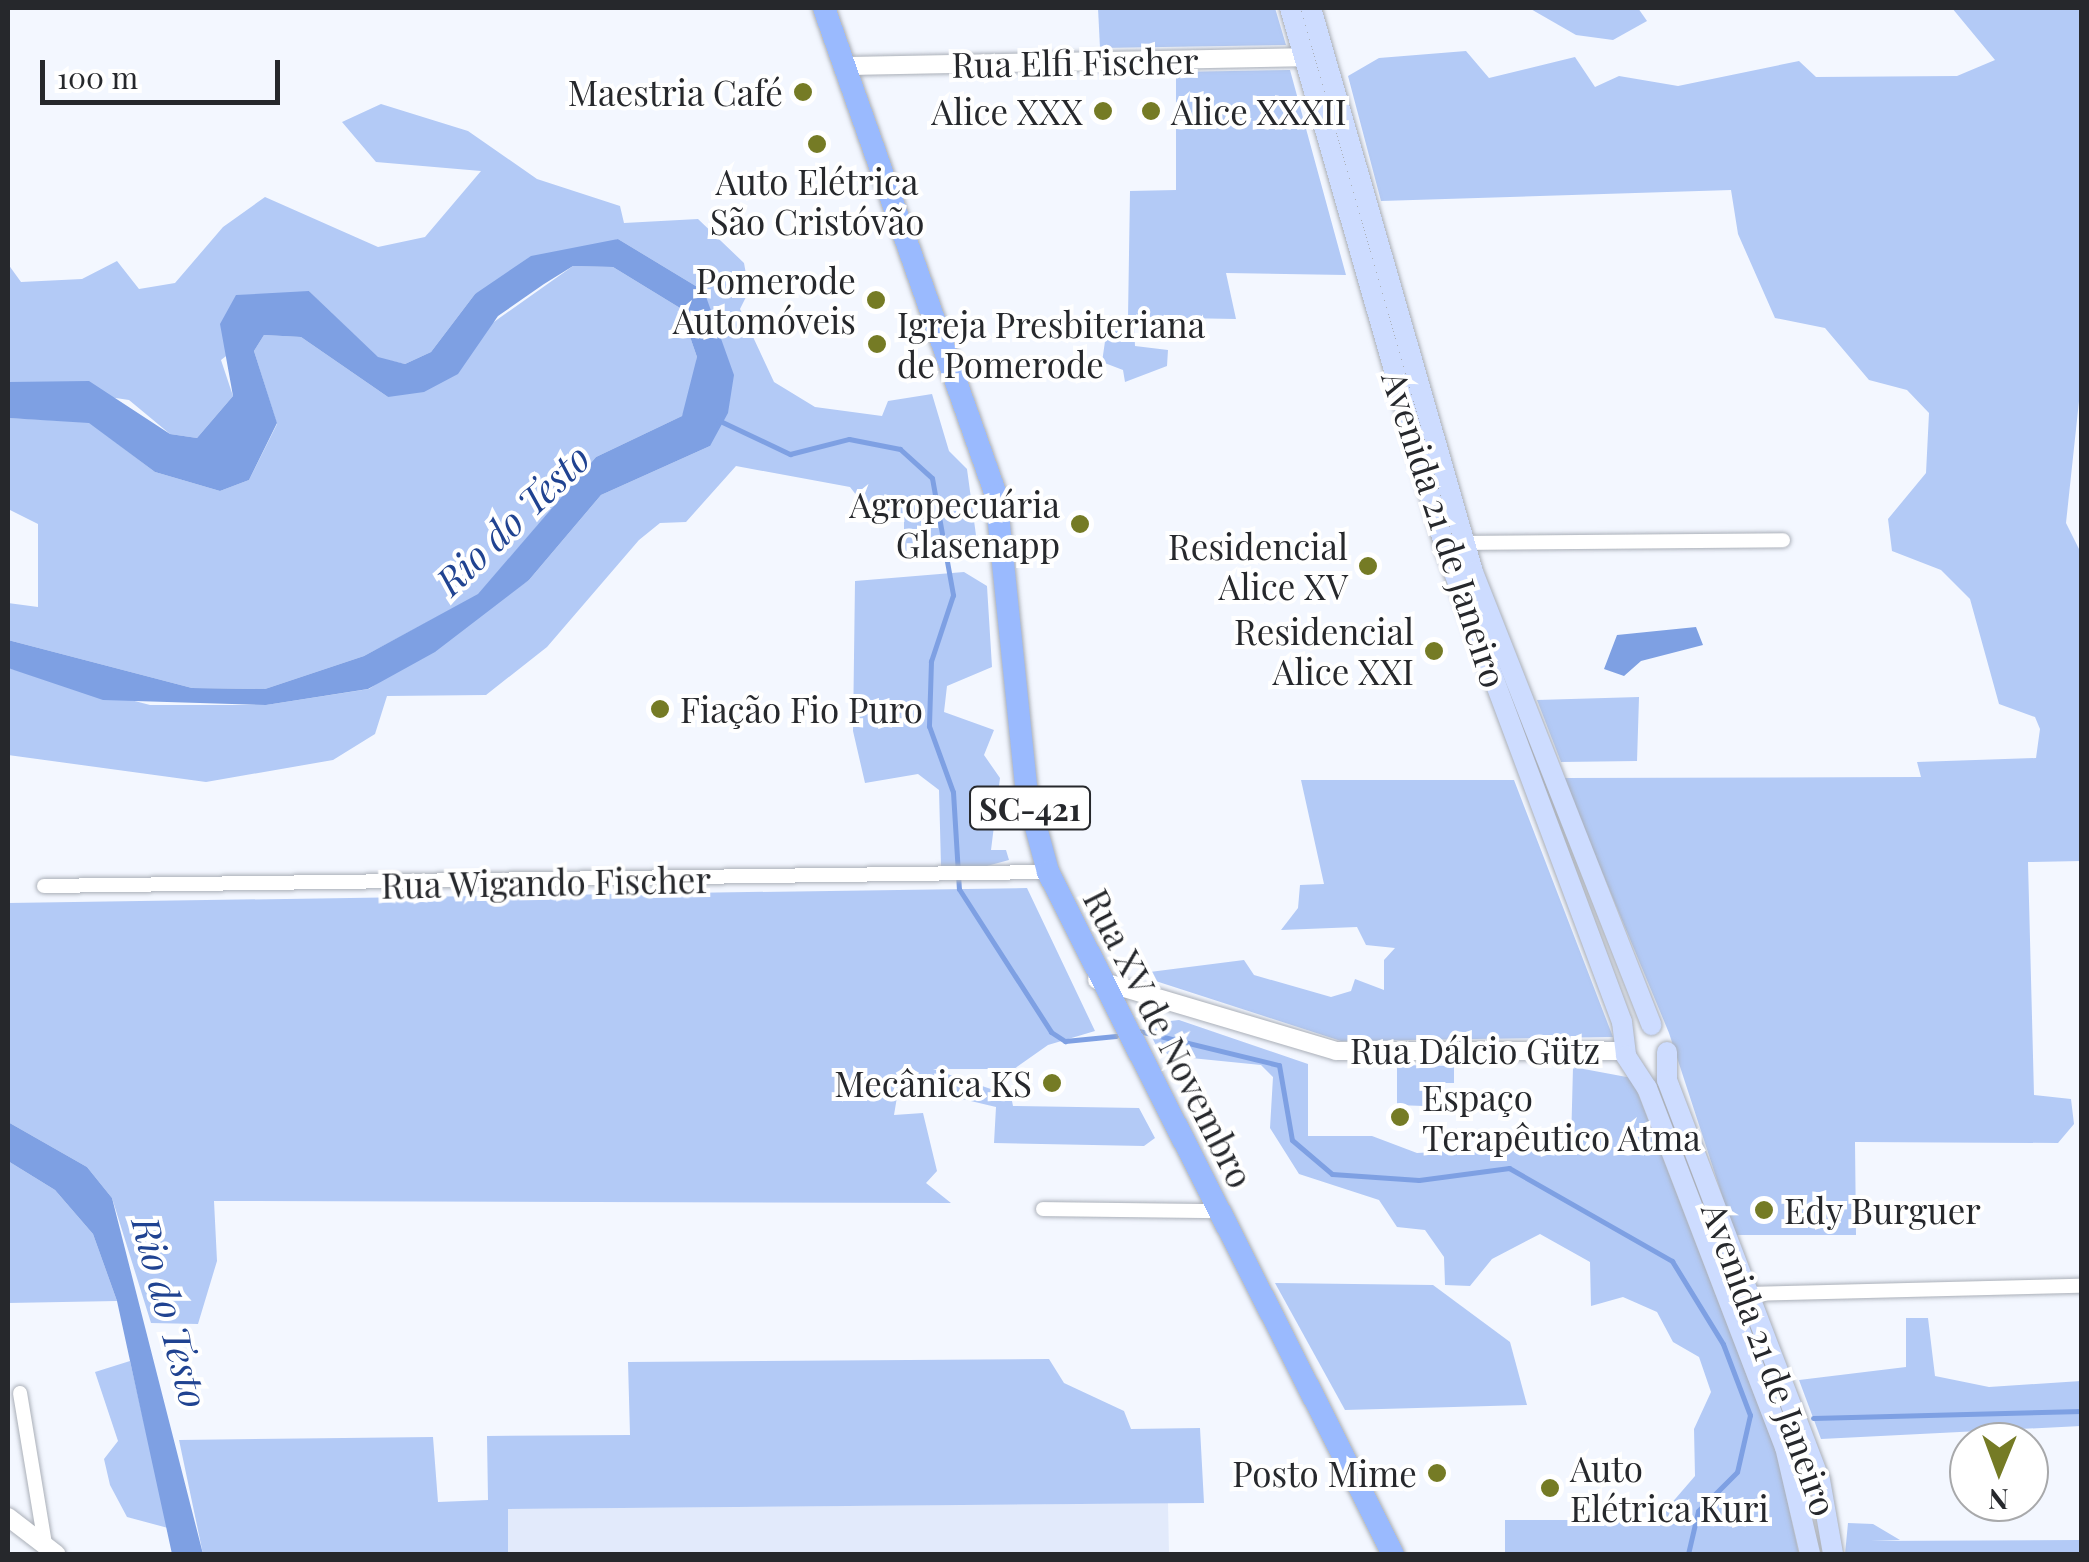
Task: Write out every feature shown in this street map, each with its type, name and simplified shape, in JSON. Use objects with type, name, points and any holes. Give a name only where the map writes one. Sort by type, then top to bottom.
[{"type":"main road","name":"Rua XV de Novembro","points":[[824,8],[996,495],[1025,780],[1048,872],[1096,980],[1393,1554]]},
{"type":"main road","name":"Avenida 21 de Janeiro","points":[[1290,8],[1446,551],[1628,1052],[1727,1295],[1804,1508],[1810,1554]]},
{"type":"main road","name":"Avenida 21 de Janeiro","points":[[1311,8],[1464,542],[1651,1025],[1667,1052],[1667,1080],[1827,1508],[1833,1554]]},
{"type":"main road","points":[[1651,1025],[1628,1052],[1654,1067],[1667,1052]]},
{"type":"main road","points":[[1804,1508],[1827,1508]]},
{"type":"street","name":"Rua Elfi Fischer","points":[[845,66],[1304,57]]},
{"type":"street","points":[[1464,542],[1783,540]]},
{"type":"street","name":"Rua Wigando Fischer","points":[[44,886],[1048,872]]},
{"type":"street","name":"Rua Dálcio Gütz","points":[[1096,980],[1336,1050],[1628,1052]]},
{"type":"street","points":[[1043,1209],[1216,1211]]},
{"type":"street","points":[[1727,1295],[2081,1286]]},
{"type":"street","points":[[20,1393],[50,1550]]},
{"type":"street","points":[[8,1517],[50,1550]]},
{"type":"shaded area","points":[[1098,8],[1275,8],[1286,45],[1100,48]]},
{"type":"shaded area","points":[[1529,8],[1638,8],[1647,21],[1613,40],[1576,35]]},
{"type":"shaded area","points":[[1952,8],[2081,8],[2082,373],[2066,523],[2082,555],[2081,861],[2028,862],[2034,1095],[2071,1099],[2074,1124],[2058,1143],[1855,1142],[1856,1235],[1735,1235],[1669,1033],[1563,778],[1921,777],[1917,762],[2036,758],[2040,729],[2035,717],[1999,704],[1970,599],[1941,570],[1892,551],[1888,519],[1926,473],[1929,413],[1907,390],[1869,380],[1825,328],[1775,318],[1738,234],[1731,190],[1381,201],[1348,76],[1379,58],[1466,51],[1489,78],[1575,57],[1595,87],[1619,76],[1678,86],[1799,61],[1816,77],[1957,76],[1995,60]]},
{"type":"shaded area","points":[[1290,70],[1346,275],[1226,273],[1236,319],[1128,317],[1130,191],[1176,190],[1176,72]]},
{"type":"shaded area","points":[[381,104],[468,131],[537,179],[620,206],[624,223],[698,219],[744,263],[749,291],[740,309],[774,382],[815,407],[882,416],[888,401],[932,394],[949,451],[967,469],[978,550],[904,551],[904,519],[867,509],[850,487],[736,466],[686,522],[660,523],[639,540],[547,647],[486,695],[387,696],[375,734],[333,760],[206,782],[8,755],[8,668],[150,705],[266,705],[369,689],[529,580],[601,495],[710,446],[704,291],[618,239],[475,294],[431,352],[405,364],[378,358],[309,291],[221,360],[233,396],[197,438],[170,434],[129,400],[8,382],[8,264],[21,282],[82,279],[117,261],[139,289],[175,283],[223,227],[265,197],[378,247],[425,237],[481,171],[376,162],[342,122]]},
{"type":"shaded area","points":[[618,239],[704,291],[734,375],[728,413],[710,446],[601,495],[529,580],[435,652],[368,689],[266,705],[103,700],[8,668],[8,640],[192,688],[265,689],[364,656],[478,594],[596,457],[682,416],[697,357],[680,308],[613,267],[573,266],[544,284],[498,316],[458,374],[424,392],[388,397],[301,337],[264,335],[254,351],[277,423],[249,480],[220,491],[155,472],[89,423],[8,418],[8,382],[89,381],[170,434],[197,438],[233,396],[220,324],[236,295],[309,291],[378,357],[405,364],[431,352],[475,294],[531,256]]},
{"type":"shaded area","points":[[573,266],[613,267],[680,308],[697,357],[693,394],[682,416],[596,457],[478,595],[364,656],[265,689],[192,688],[8,640],[8,603],[38,607],[38,524],[8,509],[8,418],[89,422],[155,472],[220,491],[249,480],[277,424],[254,351],[264,335],[301,337],[388,397]]},
{"type":"shaded area","points":[[1108,321],[1134,322],[1135,346],[1168,350],[1167,366],[1125,382],[1123,370],[1102,362]]},
{"type":"shaded area","points":[[964,572],[987,586],[992,667],[947,686],[944,712],[994,730],[984,755],[1000,778],[991,850],[1006,850],[1009,860],[987,866],[941,866],[939,790],[918,774],[865,783],[853,731],[855,581]]},
{"type":"shaded area","points":[[1696,627],[1703,645],[1641,661],[1624,676],[1604,669],[1617,635]]},
{"type":"shaded area","points":[[1639,697],[1637,761],[1561,762],[1537,700]]},
{"type":"shaded area","points":[[1301,780],[1514,780],[1613,1037],[1341,1041],[1134,974],[1244,960],[1254,975],[1331,997],[1351,991],[1355,979],[1384,990],[1384,960],[1395,948],[1366,945],[1357,927],[1281,930],[1298,908],[1300,885],[1324,884]]},
{"type":"shaded area","points":[[1027,888],[1095,1031],[1048,1045],[1014,1069],[933,1069],[1011,1096],[1013,1106],[1139,1108],[1155,1138],[1144,1146],[994,1143],[996,1107],[916,1088],[897,1097],[894,1115],[923,1113],[937,1171],[926,1183],[951,1203],[214,1201],[217,1261],[198,1324],[151,1323],[112,1198],[87,1167],[8,1122],[8,903]]},
{"type":"shaded area","points":[[1179,1020],[1308,1064],[1308,1136],[1372,1136],[1417,1153],[1571,1144],[1573,1067],[1632,1078],[1777,1454],[1799,1554],[1505,1554],[1505,1520],[1657,1520],[1695,1476],[1694,1429],[1711,1392],[1699,1357],[1673,1342],[1657,1312],[1623,1297],[1591,1306],[1590,1262],[1540,1234],[1492,1259],[1470,1286],[1445,1285],[1444,1257],[1425,1230],[1397,1227],[1379,1200],[1299,1174],[1270,1128],[1273,1077],[1261,1065],[1161,1055],[1145,1024]]},
{"type":"shaded area","points":[[1397,1065],[1454,1066],[1454,1083],[1425,1083],[1424,1106],[1397,1105]]},
{"type":"shaded area","points":[[8,1122],[87,1167],[112,1198],[203,1554],[172,1554],[117,1301],[93,1234],[55,1190],[8,1161]]},
{"type":"shaded area","points":[[8,1161],[55,1190],[93,1234],[117,1301],[8,1303]]},
{"type":"shaded area","points":[[1275,1283],[1433,1285],[1510,1342],[1527,1405],[1345,1410]]},
{"type":"shaded area","points":[[1906,1318],[1928,1318],[1935,1376],[1989,1387],[2081,1381],[2081,1426],[2049,1428],[2049,1422],[1949,1422],[1949,1433],[1821,1439],[1799,1380],[1906,1367]]},
{"type":"shaded area","points":[[1049,1359],[1064,1383],[1124,1411],[1131,1429],[1200,1428],[1204,1503],[508,1509],[508,1554],[203,1554],[179,1440],[433,1437],[438,1502],[488,1500],[487,1436],[630,1435],[628,1362]]},
{"type":"shaded area","points":[[130,1361],[168,1528],[127,1517],[110,1485],[104,1459],[118,1441],[95,1372]]},
{"type":"shaded area","points":[[1168,1503],[1169,1554],[508,1554],[507,1509]]},
{"type":"shaded area","points":[[1848,1523],[1873,1524],[1900,1540],[1871,1541],[2081,1540],[2081,1554],[1845,1554]]},
{"type":"waterway","points":[[718,420],[790,454],[849,439],[900,449],[932,478],[953,595],[931,661],[929,726],[953,792],[959,889],[1051,1032],[1065,1041],[1116,1036]]},
{"type":"waterway","points":[[1139,1031],[1279,1065],[1292,1140],[1332,1174],[1419,1180],[1509,1168],[1672,1261],[1723,1344],[1750,1415],[1737,1472],[1698,1511],[1688,1554]]},
{"type":"waterway","points":[[1813,1418],[2082,1411]]},
{"type":"place","name":"Maestria Café","points":[[803,92]]},
{"type":"place","name":"Alice XXX","points":[[1103,111]]},
{"type":"place","name":"Alice XXXII","points":[[1151,111]]},
{"type":"place","name":"Auto Elétrica São Cristóvão","points":[[817,144]]},
{"type":"place","name":"Pomerode Automóveis","points":[[876,300]]},
{"type":"place","name":"Igreja Presbiteriana de Pomerode","points":[[877,344]]},
{"type":"place","name":"Agropecuária Glasenapp","points":[[1080,524]]},
{"type":"place","name":"Residencial Alice XV","points":[[1368,566]]},
{"type":"place","name":"Residencial Alice XXI","points":[[1434,651]]},
{"type":"place","name":"Fiação Fio Puro","points":[[660,709]]},
{"type":"place","name":"Mecânica KS","points":[[1052,1083]]},
{"type":"place","name":"Espaço Terapêutico Atma","points":[[1400,1117]]},
{"type":"place","name":"Edy Burguer","points":[[1764,1210]]},
{"type":"place","name":"Posto Mime","points":[[1437,1473]]},
{"type":"place","name":"Auto Elétrica Kuri","points":[[1550,1488]]},
{"type":"water label","name":"Rio do Testo","points":[[512,519]]},
{"type":"water label","name":"Rio do Testo","points":[[171,1312]]}]
